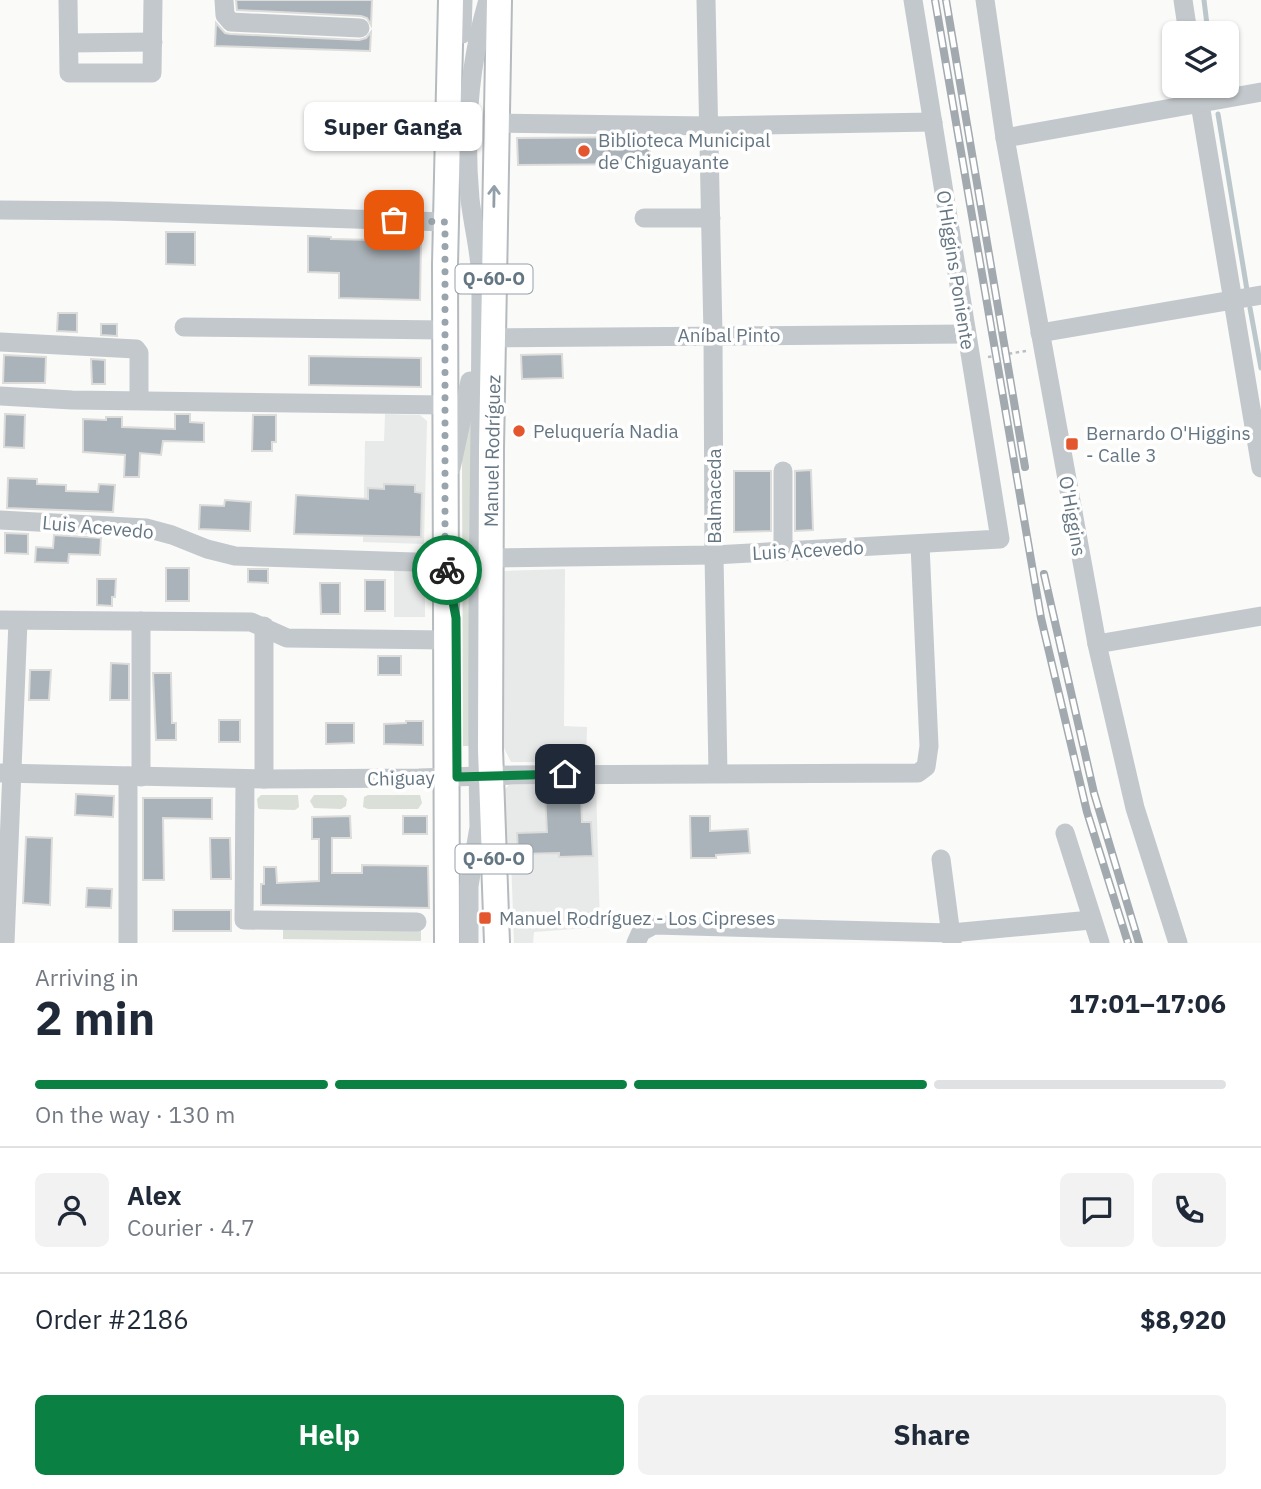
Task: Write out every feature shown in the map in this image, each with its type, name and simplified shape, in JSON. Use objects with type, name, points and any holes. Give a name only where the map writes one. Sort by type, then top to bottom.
[{"type":"main road","name":"Q-60-O","points":[[447,943],[451,777],[445,640],[445,222],[451,0]]},
{"type":"main road","name":"Manuel Rodríguez","points":[[497,943],[484,776],[499,0]]},
{"type":"street","points":[[68,0],[69,73],[152,73],[153,0]]},
{"type":"street","points":[[224,0],[225,15],[231,22],[360,28]]},
{"type":"street","points":[[445,486],[457,447],[471,373],[471,275],[459,183],[463,0]]},
{"type":"street","points":[[469,943],[469,894],[484,776],[481,277],[468,168],[471,68],[488,0]]},
{"type":"street","name":"Balmaceda","points":[[706,0],[718,773]]},
{"type":"street","name":"O'Higgins Poniente","points":[[912,0],[1000,539]]},
{"type":"street","name":"O'Higgins","points":[[985,0],[1005,138],[1097,644],[1132,797],[1178,943]]},
{"type":"street","points":[[1183,0],[1186,21]]},
{"type":"street","points":[[69,43],[153,42]]},
{"type":"street","points":[[1239,93],[1261,92]]},
{"type":"street","points":[[1005,138],[1181,98]]},
{"type":"street","points":[[1200,98],[1261,468]]},
{"type":"street","points":[[496,123],[709,126],[933,122]]},
{"type":"street","points":[[0,210],[445,222]]},
{"type":"street","points":[[644,218],[711,218]]},
{"type":"street","points":[[1040,332],[1261,295]]},
{"type":"street","points":[[184,327],[445,330]]},
{"type":"street","name":"Aníbal Pinto","points":[[493,338],[966,334]]},
{"type":"street","points":[[0,342],[136,349],[139,353],[139,400]]},
{"type":"street","points":[[0,396],[445,405]]},
{"type":"street","points":[[783,471],[783,552]]},
{"type":"street","name":"Luis Acevedo","points":[[0,520],[146,528],[235,556],[445,563]]},
{"type":"street","name":"Luis Acevedo","points":[[490,558],[714,555],[1000,539]]},
{"type":"street","name":"Chiguay","points":[[5,773],[254,779],[718,773],[913,775],[926,767],[929,746],[920,545]]},
{"type":"street","points":[[445,563],[456,618],[451,777],[459,943]]},
{"type":"street","points":[[1097,644],[1261,616]]},
{"type":"street","points":[[5,943],[5,773],[9,620],[251,622],[287,638],[445,640]]},
{"type":"street","points":[[128,943],[141,621]]},
{"type":"street","points":[[264,626],[244,920],[417,922]]},
{"type":"street","points":[[1065,833],[1100,943]]},
{"type":"street","points":[[941,859],[952,938]]},
{"type":"street","points":[[636,943],[641,932],[654,925],[952,938],[1091,920]]},
{"type":"path","points":[[970,361],[996,354],[1037,349],[1039,363],[1045,362]]},
{"type":"shaded area","points":[[472,393],[472,746],[463,746],[462,452]]},
{"type":"shaded area","points":[[385,414],[420,415],[427,421],[424,544],[363,542],[365,441],[384,441]]},
{"type":"shaded area","points":[[565,569],[564,726],[587,727],[586,762],[511,762],[503,746],[503,571]]},
{"type":"shaded area","points":[[425,570],[425,617],[394,617],[394,571]]},
{"type":"shaded area","points":[[509,785],[596,785],[600,927],[534,932],[533,943],[514,943],[511,857],[506,857],[500,794]]},
{"type":"shaded area","points":[[261,795],[298,795],[299,807],[295,810],[260,809],[257,799]]},
{"type":"shaded area","points":[[314,795],[343,795],[347,799],[346,806],[341,809],[314,808],[310,801]]},
{"type":"shaded area","points":[[420,795],[422,803],[418,809],[368,809],[363,807],[364,797]]},
{"type":"shaded area","points":[[283,925],[421,927],[421,941],[283,939]]},
{"type":"building","points":[[236,0],[372,0],[371,25],[367,18],[361,16],[237,10]]},
{"type":"building","points":[[216,23],[225,33],[230,34],[359,40],[366,38],[371,32],[370,51],[215,46]]},
{"type":"building","name":"Biblioteca Municipal de Chiguayante","points":[[649,137],[651,164],[518,165],[517,138]]},
{"type":"building","points":[[166,232],[195,232],[195,265],[166,264]]},
{"type":"building","points":[[308,236],[421,241],[420,300],[339,298],[339,273],[308,272]]},
{"type":"building","points":[[58,313],[77,313],[77,332],[57,331]]},
{"type":"building","points":[[101,324],[117,324],[117,336],[101,335]]},
{"type":"building","points":[[562,354],[563,378],[522,379],[521,355]]},
{"type":"building","points":[[4,355],[46,357],[45,383],[3,383]]},
{"type":"building","points":[[309,356],[421,358],[421,387],[309,385]]},
{"type":"building","points":[[91,359],[105,360],[105,384],[92,384]]},
{"type":"building","points":[[5,414],[25,415],[24,448],[4,447]]},
{"type":"building","points":[[175,414],[190,414],[190,422],[204,423],[204,442],[163,441],[161,455],[140,453],[139,477],[124,477],[125,455],[83,452],[83,419],[106,420],[106,417],[122,417],[122,427],[175,429]]},
{"type":"building","points":[[253,415],[276,415],[276,442],[272,442],[272,451],[252,451]]},
{"type":"building","points":[[811,470],[813,530],[795,531],[795,471]]},
{"type":"building","points":[[734,471],[771,471],[771,531],[734,532]]},
{"type":"building","points":[[8,478],[37,479],[37,484],[66,485],[66,491],[98,492],[99,484],[115,485],[113,512],[7,508]]},
{"type":"building","points":[[384,484],[415,485],[415,492],[422,493],[421,537],[294,534],[296,495],[368,499],[368,488],[384,489]]},
{"type":"building","points":[[225,500],[251,502],[250,531],[199,529],[200,505],[224,506]]},
{"type":"building","points":[[5,533],[28,534],[28,554],[5,553]]},
{"type":"building","points":[[54,535],[101,538],[100,555],[69,554],[68,563],[35,562],[36,547],[53,548]]},
{"type":"building","points":[[166,568],[189,568],[189,601],[166,601]]},
{"type":"building","points":[[248,569],[268,569],[268,583],[248,582]]},
{"type":"building","points":[[97,579],[116,579],[112,606],[97,605]]},
{"type":"building","points":[[365,580],[385,580],[385,611],[365,611]]},
{"type":"building","points":[[320,583],[340,583],[340,614],[321,614]]},
{"type":"building","points":[[378,656],[401,656],[401,675],[378,675]]},
{"type":"building","points":[[111,663],[129,664],[129,700],[110,700]]},
{"type":"building","points":[[30,670],[51,670],[49,700],[29,700]]},
{"type":"building","points":[[153,673],[171,673],[172,723],[176,723],[176,740],[156,740]]},
{"type":"building","points":[[219,720],[240,720],[240,742],[219,742]]},
{"type":"building","points":[[423,721],[423,745],[384,744],[384,724]]},
{"type":"building","points":[[326,723],[354,723],[354,743],[326,744]]},
{"type":"building","points":[[581,793],[582,822],[591,822],[593,856],[518,854],[517,833],[547,832],[545,794]]},
{"type":"building","points":[[76,794],[114,796],[113,817],[75,815]]},
{"type":"building","points":[[143,798],[212,798],[212,819],[163,818],[164,880],[143,880]]},
{"type":"building","points":[[350,816],[351,838],[332,838],[332,873],[362,873],[362,865],[428,866],[429,908],[261,905],[264,867],[276,867],[277,883],[319,881],[319,839],[312,839],[312,817]]},
{"type":"building","points":[[403,816],[427,816],[427,834],[403,834]]},
{"type":"building","points":[[690,816],[710,816],[710,831],[748,829],[750,853],[716,855],[716,858],[691,858]]},
{"type":"building","points":[[26,837],[52,838],[50,905],[23,903]]},
{"type":"building","points":[[210,838],[230,838],[231,879],[211,879]]},
{"type":"building","points":[[87,888],[112,889],[111,908],[86,907]]},
{"type":"building","points":[[173,910],[231,910],[231,931],[173,931]]},
{"type":"waterway","points":[[1204,0],[1207,21]]},
{"type":"waterway","points":[[1218,114],[1247,290]]},
{"type":"waterway","points":[[1250,308],[1261,368]]},
{"type":"railway","points":[[935,0],[1041,618],[1087,812],[1128,943]]},
{"type":"railway","points":[[946,0],[1025,467]]},
{"type":"railway","points":[[1044,574],[1094,793],[1139,943]]},
{"type":"way so far","points":[[394,220],[445,222],[447,570]]},
{"type":"place","name":"Biblioteca Municipal de Chiguayante","points":[[584,151]]},
{"type":"place","name":"Super Ganga","points":[[394,220]]},
{"type":"place","name":"Peluquería Nadia","points":[[519,431]]},
{"type":"place","name":"Bernardo O'Higgins - Calle 3","points":[[1072,444]]},
{"type":"place","name":"Manuel Rodríguez - Los Cipreses","points":[[485,918]]},
{"type":"route","points":[[447,570],[456,618],[457,777],[565,774]]}]
